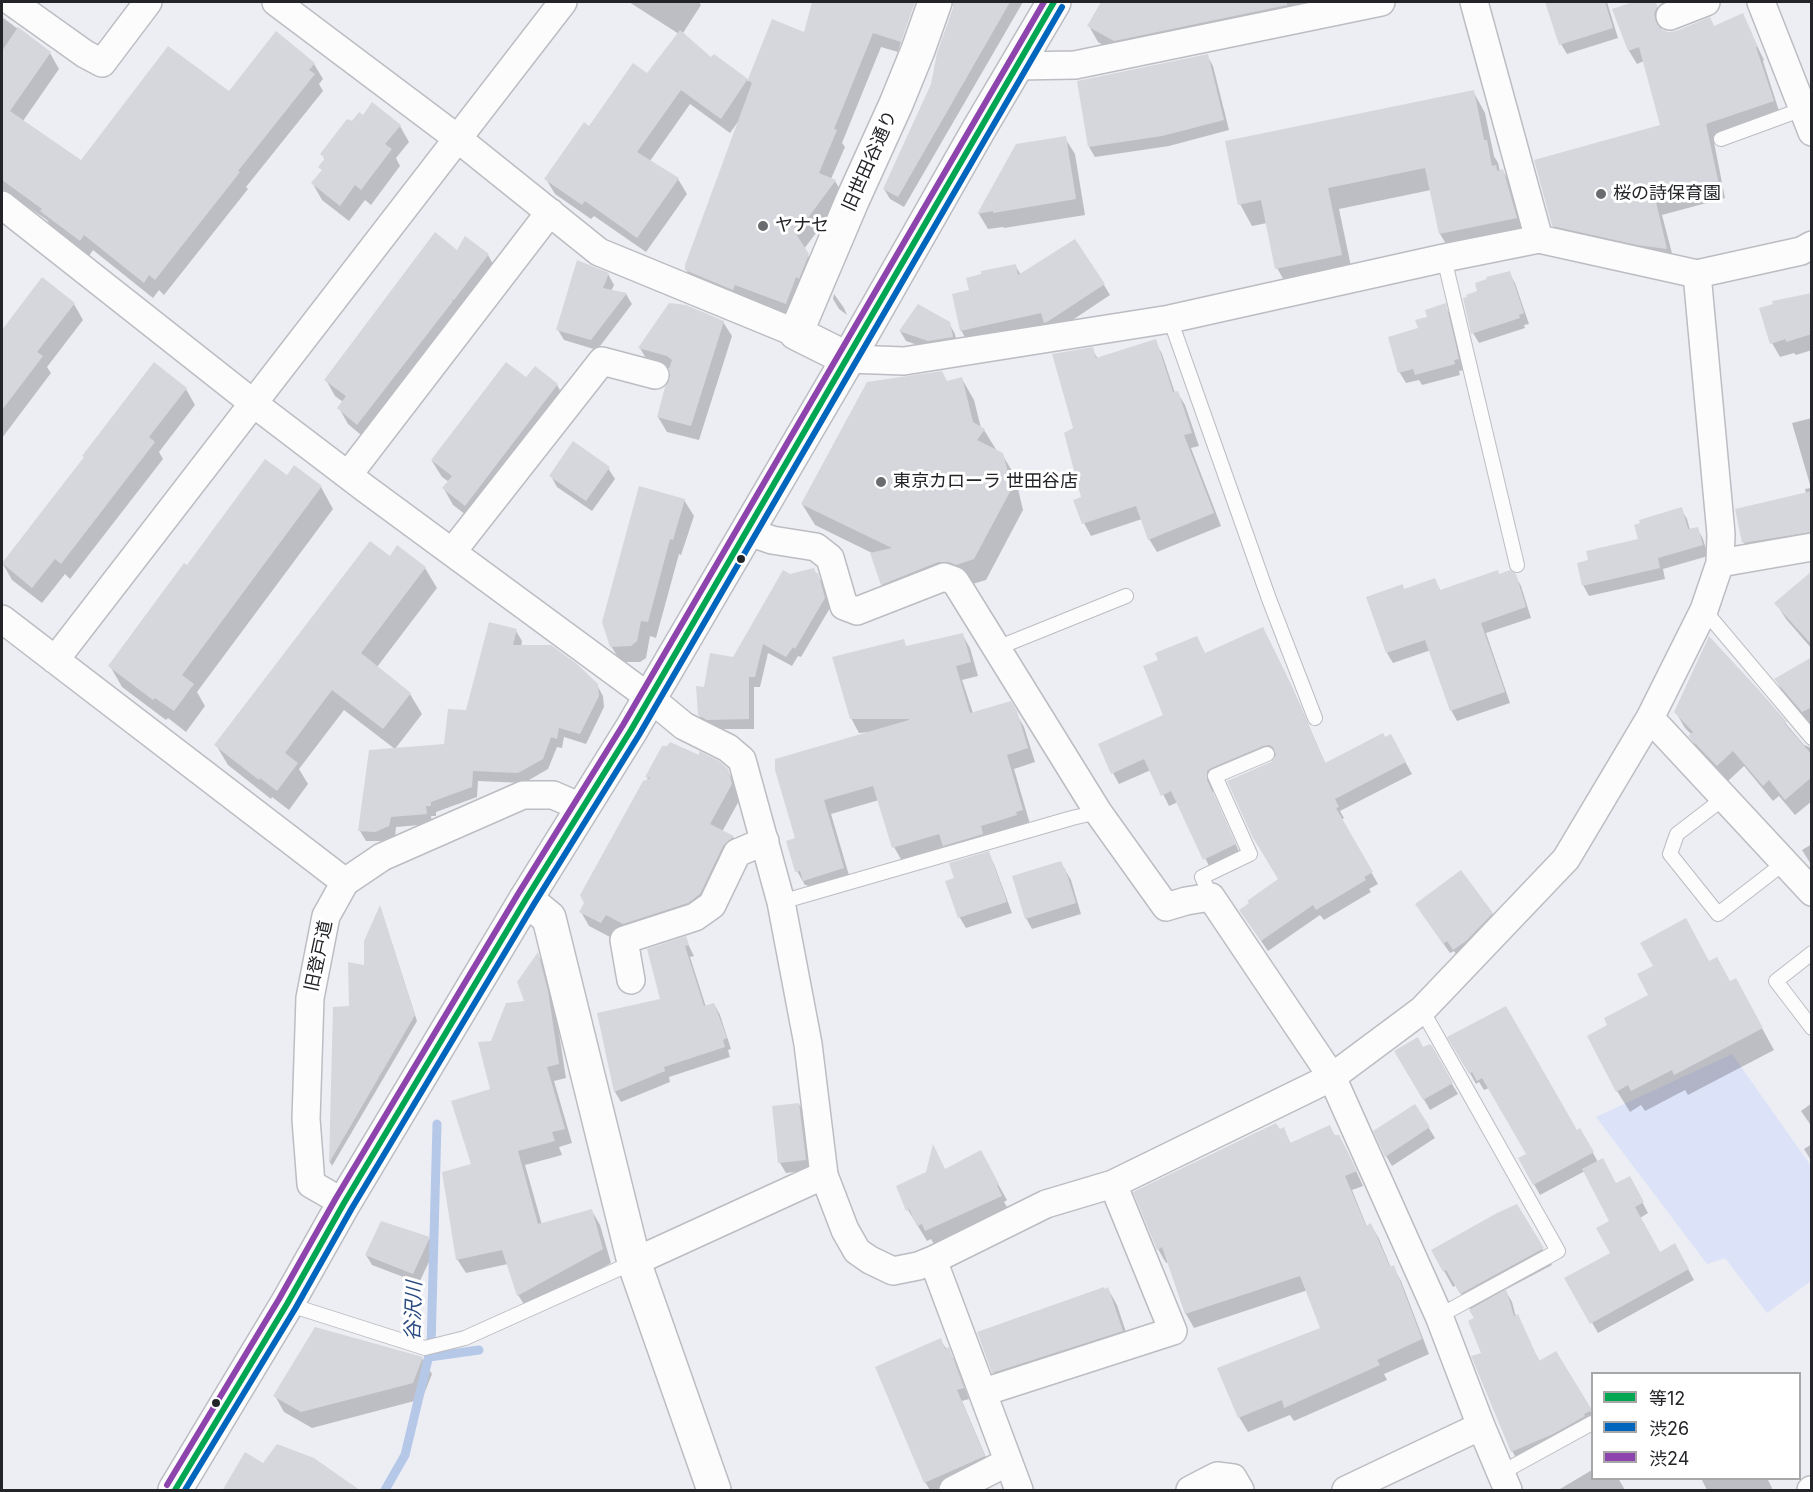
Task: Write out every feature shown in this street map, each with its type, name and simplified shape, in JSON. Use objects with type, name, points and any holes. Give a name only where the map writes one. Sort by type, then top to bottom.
[{"type":"main road","name":"旧世田谷通り","points":[[796,333],[905,82],[935,2]]},
{"type":"main road","points":[[175,1491],[526,899],[650,698],[1054,2]]},
{"type":"main road","points":[[796,333],[848,359]]},
{"type":"main road","points":[[526,899],[549,918],[634,1262],[714,1491]]},
{"type":"street","points":[[12,2],[85,54],[102,63],[148,2]]},
{"type":"street","points":[[276,2],[457,138],[599,252],[796,333]]},
{"type":"street","points":[[55,660],[563,2]]},
{"type":"street","points":[[1017,66],[1075,65],[1381,2]]},
{"type":"street","points":[[1474,2],[1539,239]]},
{"type":"street","points":[[1670,16],[1706,2]]},
{"type":"street","points":[[1761,2],[1807,121]]},
{"type":"street","points":[[2,206],[348,475],[650,698],[684,726],[728,747],[742,760],[781,902],[808,1044],[824,1175],[845,1230],[857,1251],[893,1271],[918,1266],[933,1260],[1046,1204],[1113,1184],[1332,1077],[1422,1010],[1566,859],[1650,718],[1704,610],[1720,563],[1721,534],[1697,274]]},
{"type":"street","points":[[348,475],[549,212]]},
{"type":"street","points":[[848,359],[904,361],[1170,319],[1539,239],[1697,274],[1801,251],[1812,245]]},
{"type":"street","points":[[452,552],[602,361],[655,375]]},
{"type":"street","points":[[746,531],[771,540],[816,547],[830,558],[844,606],[857,611],[944,577],[956,581],[1098,812],[1166,907],[1211,897],[1332,1077],[1439,1316],[1504,1482]]},
{"type":"street","points":[[1720,563],[1812,547]]},
{"type":"street","points":[[2,619],[345,882]]},
{"type":"street","points":[[1650,718],[1812,892]]},
{"type":"street","name":"旧登戸道","points":[[344,1203],[311,1184],[306,1119],[310,998],[326,916],[345,882],[381,857],[523,795],[553,795],[583,808]]},
{"type":"street","points":[[631,980],[624,940],[695,916],[712,904],[737,853],[765,841]]},
{"type":"street","points":[[634,1262],[824,1175]]},
{"type":"street","points":[[984,1392],[1173,1331],[1113,1184]]},
{"type":"street","points":[[933,1260],[1019,1491]]},
{"type":"street","points":[[1346,1491],[1481,1426]]},
{"type":"street","points":[[953,1491],[1008,1462]]},
{"type":"street","points":[[1190,1491],[1217,1476],[1233,1478],[1240,1491]]},
{"type":"lane","points":[[1721,139],[1807,121]]},
{"type":"lane","points":[[1444,258],[1517,564]]},
{"type":"lane","points":[[1170,319],[1265,588],[1315,718]]},
{"type":"lane","points":[[997,648],[1126,596]]},
{"type":"lane","points":[[1704,610],[1812,738]]},
{"type":"lane","points":[[1211,897],[1202,877],[1250,854],[1215,776],[1267,753]]},
{"type":"lane","points":[[1724,798],[1677,834],[1670,854],[1718,914],[1784,863]]},
{"type":"lane","points":[[781,902],[1098,812]]},
{"type":"lane","points":[[1812,953],[1776,981],[1812,1028]]},
{"type":"lane","points":[[1422,1010],[1558,1251],[1439,1316]]},
{"type":"lane","points":[[287,1304],[425,1348],[465,1338],[634,1262]]},
{"type":"lane","points":[[1504,1482],[1591,1424]]},
{"type":"shaded area","points":[[1732,1054],[1811,1166],[1811,1281],[1767,1313],[1725,1258],[1707,1264],[1596,1117]]},
{"type":"building","points":[[812,2],[915,2],[901,42],[873,33],[834,129],[837,130],[819,173],[836,180],[796,234],[809,254],[799,279],[796,277],[786,304],[735,285],[733,290],[685,270],[752,83],[747,80],[721,119],[681,90],[637,152],[679,178],[637,238],[585,201],[582,205],[544,179],[584,122],[589,126],[633,63],[647,73],[680,30],[711,57],[714,54],[748,79],[772,19],[804,32]]},
{"type":"building","points":[[953,2],[1010,2],[898,197],[883,189],[931,84],[937,53]]},
{"type":"building","points":[[1101,2],[1287,2],[1287,5],[1114,41],[1087,26]]},
{"type":"building","points":[[1545,2],[1605,2],[1613,28],[1559,45]]},
{"type":"building","points":[[1633,2],[1656,2],[1657,7],[1654,14],[1656,22],[1661,29],[1668,32],[1710,17],[1714,26],[1743,13],[1758,47],[1756,47],[1774,101],[1706,124],[1719,185],[1656,202],[1667,249],[1637,245],[1552,226],[1534,160],[1660,125],[1639,47],[1628,51],[1612,9]]},
{"type":"building","points":[[18,27],[51,52],[10,111],[81,160],[168,46],[229,91],[276,31],[315,63],[309,70],[315,74],[155,280],[149,275],[144,283],[84,235],[80,241],[2,180],[2,51]]},
{"type":"building","points":[[1208,54],[1224,120],[1162,136],[1088,147],[1077,81]]},
{"type":"building","points":[[1474,90],[1492,166],[1496,165],[1497,171],[1503,169],[1517,218],[1439,234],[1425,168],[1328,188],[1342,255],[1275,269],[1261,200],[1238,205],[1225,141]]},
{"type":"building","points":[[372,102],[401,125],[385,144],[392,149],[361,190],[355,185],[340,206],[311,183],[322,170],[318,167],[325,158],[320,154],[347,119],[352,121],[359,112],[363,115]]},
{"type":"building","points":[[1066,136],[1076,199],[977,214],[1016,144]]},
{"type":"building","points":[[435,232],[457,250],[465,236],[489,254],[454,300],[451,299],[453,301],[357,425],[337,408],[346,396],[324,380]]},
{"type":"building","points":[[1075,239],[1105,284],[1044,323],[1041,313],[960,331],[952,294],[969,290],[966,278],[981,274],[981,271],[1016,264],[1018,275]]},
{"type":"building","points":[[577,260],[609,273],[603,288],[627,293],[591,340],[556,330]]},
{"type":"building","points":[[1510,271],[1524,313],[1519,315],[1520,318],[1471,334],[1463,298],[1477,291],[1475,283],[1487,279],[1486,277]]},
{"type":"building","points":[[42,277],[75,303],[37,352],[43,356],[2,410],[2,330]]},
{"type":"building","points":[[1812,293],[1812,334],[1770,344],[1759,308],[1773,304],[1772,301]]},
{"type":"building","points":[[669,303],[686,305],[724,321],[691,426],[657,417],[665,387],[670,378],[669,369],[672,360],[667,356],[638,348]]},
{"type":"building","points":[[1446,303],[1459,359],[1454,360],[1455,364],[1415,375],[1413,369],[1398,373],[1388,337],[1418,328],[1415,320],[1427,317],[1425,310]]},
{"type":"building","points":[[918,304],[950,322],[953,337],[928,341],[899,331]]},
{"type":"building","points":[[1156,339],[1173,392],[1178,391],[1192,433],[1184,435],[1214,513],[1148,540],[1136,506],[1082,524],[1073,500],[1081,497],[1064,433],[1073,428],[1052,354],[1093,347],[1096,358]]},
{"type":"building","points":[[154,362],[187,388],[149,437],[155,442],[61,564],[55,559],[32,588],[2,563]]},
{"type":"building","points":[[506,362],[526,377],[535,366],[558,384],[465,506],[442,488],[452,476],[431,460]]},
{"type":"building","points":[[942,371],[947,381],[962,377],[973,422],[985,429],[977,440],[1003,453],[1012,488],[974,559],[956,565],[949,562],[938,562],[881,585],[870,553],[892,548],[801,504],[867,382]]},
{"type":"building","points":[[573,441],[610,467],[586,501],[549,476]]},
{"type":"building","points":[[265,459],[287,475],[294,465],[322,486],[182,675],[194,684],[174,711],[155,698],[153,700],[108,666],[184,563],[187,565]]},
{"type":"building","points":[[639,486],[685,499],[673,540],[670,539],[648,622],[641,621],[637,641],[631,646],[610,647],[602,622]]},
{"type":"building","points":[[1812,491],[1812,532],[1742,543],[1735,509]]},
{"type":"building","points":[[1682,507],[1688,529],[1698,527],[1703,545],[1658,558],[1660,568],[1582,586],[1577,563],[1588,560],[1586,551],[1638,539],[1634,525],[1640,523],[1639,520]]},
{"type":"building","points":[[370,541],[390,556],[397,545],[426,567],[361,653],[411,693],[383,729],[332,690],[285,753],[298,763],[277,791],[214,745]]},
{"type":"building","points":[[814,568],[818,573],[825,598],[795,649],[793,647],[786,657],[763,644],[755,677],[749,677],[749,719],[707,720],[698,715],[696,686],[704,687],[710,653],[733,657],[783,570],[790,574]]},
{"type":"building","points":[[1498,570],[1499,574],[1510,570],[1516,574],[1526,607],[1481,623],[1505,692],[1450,711],[1425,640],[1386,653],[1366,597],[1403,584],[1404,589],[1435,578],[1440,590]]},
{"type":"building","points":[[1812,571],[1812,645],[1774,603]]},
{"type":"building","points":[[489,622],[517,629],[513,645],[551,645],[577,664],[598,684],[599,696],[580,734],[559,728],[557,739],[551,737],[543,759],[518,773],[473,771],[472,787],[431,802],[431,806],[426,806],[427,814],[391,817],[389,826],[375,832],[358,831],[369,750],[444,744],[448,709],[466,710]]},
{"type":"building","points":[[1263,627],[1325,763],[1383,733],[1385,737],[1391,734],[1406,762],[1335,799],[1339,807],[1336,808],[1373,872],[1364,877],[1366,880],[1316,910],[1313,905],[1261,941],[1239,910],[1249,903],[1247,901],[1278,879],[1252,836],[1227,781],[1271,762],[1276,755],[1273,747],[1263,746],[1207,771],[1207,780],[1236,844],[1203,860],[1171,791],[1161,796],[1144,759],[1111,774],[1098,744],[1163,715],[1143,666],[1158,660],[1155,653],[1197,636],[1205,653]]},
{"type":"building","points":[[963,633],[971,662],[956,666],[970,713],[1011,701],[1017,711],[1028,748],[1007,755],[1023,810],[1016,812],[1017,815],[981,826],[983,834],[943,846],[939,834],[892,848],[873,786],[824,800],[844,868],[803,881],[800,871],[795,872],[786,841],[795,838],[775,770],[775,759],[909,720],[850,719],[832,657],[904,639],[906,646]]},
{"type":"building","points":[[1709,636],[1787,722],[1784,723],[1812,755],[1812,777],[1785,800],[1769,780],[1763,786],[1733,751],[1717,766],[1688,736],[1693,732],[1674,712]]},
{"type":"building","points":[[1812,657],[1812,707],[1802,712],[1774,679]]},
{"type":"building","points":[[670,742],[699,755],[699,751],[719,761],[728,769],[732,784],[710,824],[734,836],[723,846],[700,894],[688,903],[623,924],[606,915],[601,923],[579,912],[584,903],[580,895],[643,781],[651,778],[645,777],[662,746],[667,746]]},
{"type":"building","points":[[989,851],[1007,902],[958,918],[945,881],[954,878],[949,863]]},
{"type":"building","points":[[1061,861],[1076,903],[1025,919],[1012,876]]},
{"type":"building","points":[[1461,870],[1493,913],[1466,941],[1453,950],[1447,941],[1443,944],[1415,904]]},
{"type":"building","points":[[380,905],[415,1015],[329,1163],[333,1007],[349,1006],[348,962],[364,965],[364,941]]},
{"type":"building","points":[[1686,918],[1709,961],[1717,957],[1730,981],[1736,978],[1763,1028],[1674,1075],[1672,1070],[1631,1091],[1628,1085],[1616,1092],[1587,1036],[1607,1025],[1604,1018],[1648,995],[1637,974],[1653,966],[1640,943]]},
{"type":"building","points":[[686,936],[689,945],[685,946],[704,1006],[714,1003],[727,1038],[723,1040],[725,1047],[664,1067],[665,1071],[614,1092],[597,1013],[660,999],[647,949]]},
{"type":"building","points":[[538,952],[548,991],[559,1064],[547,1067],[565,1129],[552,1132],[555,1141],[518,1151],[538,1224],[592,1209],[603,1249],[517,1296],[502,1250],[456,1260],[442,1172],[471,1164],[451,1101],[490,1089],[478,1042],[491,1041],[506,1003],[524,1001],[517,982]]},
{"type":"building","points":[[1506,1006],[1577,1130],[1580,1128],[1594,1152],[1533,1185],[1518,1158],[1526,1154],[1482,1078],[1477,1081],[1472,1072],[1469,1074],[1447,1037]]},
{"type":"building","points":[[1418,1037],[1423,1047],[1430,1044],[1432,1046],[1453,1083],[1423,1100],[1394,1051]]},
{"type":"building","points":[[799,1103],[806,1160],[778,1163],[772,1106]]},
{"type":"building","points":[[1415,1104],[1430,1127],[1385,1157],[1373,1131]]},
{"type":"building","points":[[1276,1123],[1280,1129],[1284,1127],[1290,1143],[1330,1125],[1334,1135],[1339,1135],[1357,1171],[1345,1176],[1366,1226],[1371,1223],[1390,1267],[1394,1265],[1422,1339],[1377,1360],[1380,1365],[1284,1408],[1282,1400],[1238,1418],[1217,1368],[1320,1328],[1300,1276],[1185,1314],[1162,1247],[1157,1250],[1133,1192]]},
{"type":"building","points":[[933,1144],[945,1169],[981,1150],[999,1184],[997,1185],[1002,1196],[925,1231],[922,1224],[917,1226],[909,1209],[906,1211],[896,1186],[926,1172]]},
{"type":"building","points":[[1603,1158],[1616,1183],[1630,1176],[1644,1202],[1635,1207],[1660,1252],[1675,1243],[1689,1269],[1590,1324],[1564,1278],[1610,1253],[1596,1228],[1609,1221],[1582,1169]]},
{"type":"building","points":[[1517,1204],[1544,1248],[1460,1294],[1446,1270],[1443,1272],[1431,1250]]},
{"type":"building","points":[[381,1221],[430,1237],[413,1274],[365,1255]]},
{"type":"building","points":[[1104,1287],[1105,1289],[1108,1287],[1123,1331],[992,1373],[977,1332]]},
{"type":"building","points":[[1506,1289],[1514,1316],[1518,1314],[1539,1361],[1556,1351],[1591,1410],[1553,1434],[1511,1452],[1471,1356],[1481,1353],[1468,1321],[1474,1318],[1469,1310]]},
{"type":"building","points":[[315,1327],[423,1357],[413,1383],[301,1412],[273,1396]]},
{"type":"building","points":[[941,1338],[945,1349],[949,1347],[964,1388],[957,1390],[985,1456],[924,1483],[875,1367]]},
{"type":"building","points":[[277,1444],[314,1458],[361,1491],[222,1491],[245,1452],[263,1463]]},
{"type":"waterway","name":"谷沢川","points":[[385,1490],[405,1455],[431,1347],[437,1124]]},
{"type":"waterway","points":[[429,1357],[479,1350]]},
{"type":"transit line","name":"渋24","points":[[167,1485],[518,894],[623,725],[1044,2]]},
{"type":"transit line","name":"等12","points":[[175,1490],[526,899],[631,730],[1054,2]]},
{"type":"transit line","name":"渋26","points":[[185,1490],[295,1309],[352,1208],[534,904],[639,735],[1062,7]]},
{"type":"place","name":"桜の詩保育園","points":[[1601,194]]},
{"type":"place","name":"ヤナセ","points":[[763,226]]},
{"type":"place","name":"東京カローラ 世田谷店","points":[[881,482]]}]
